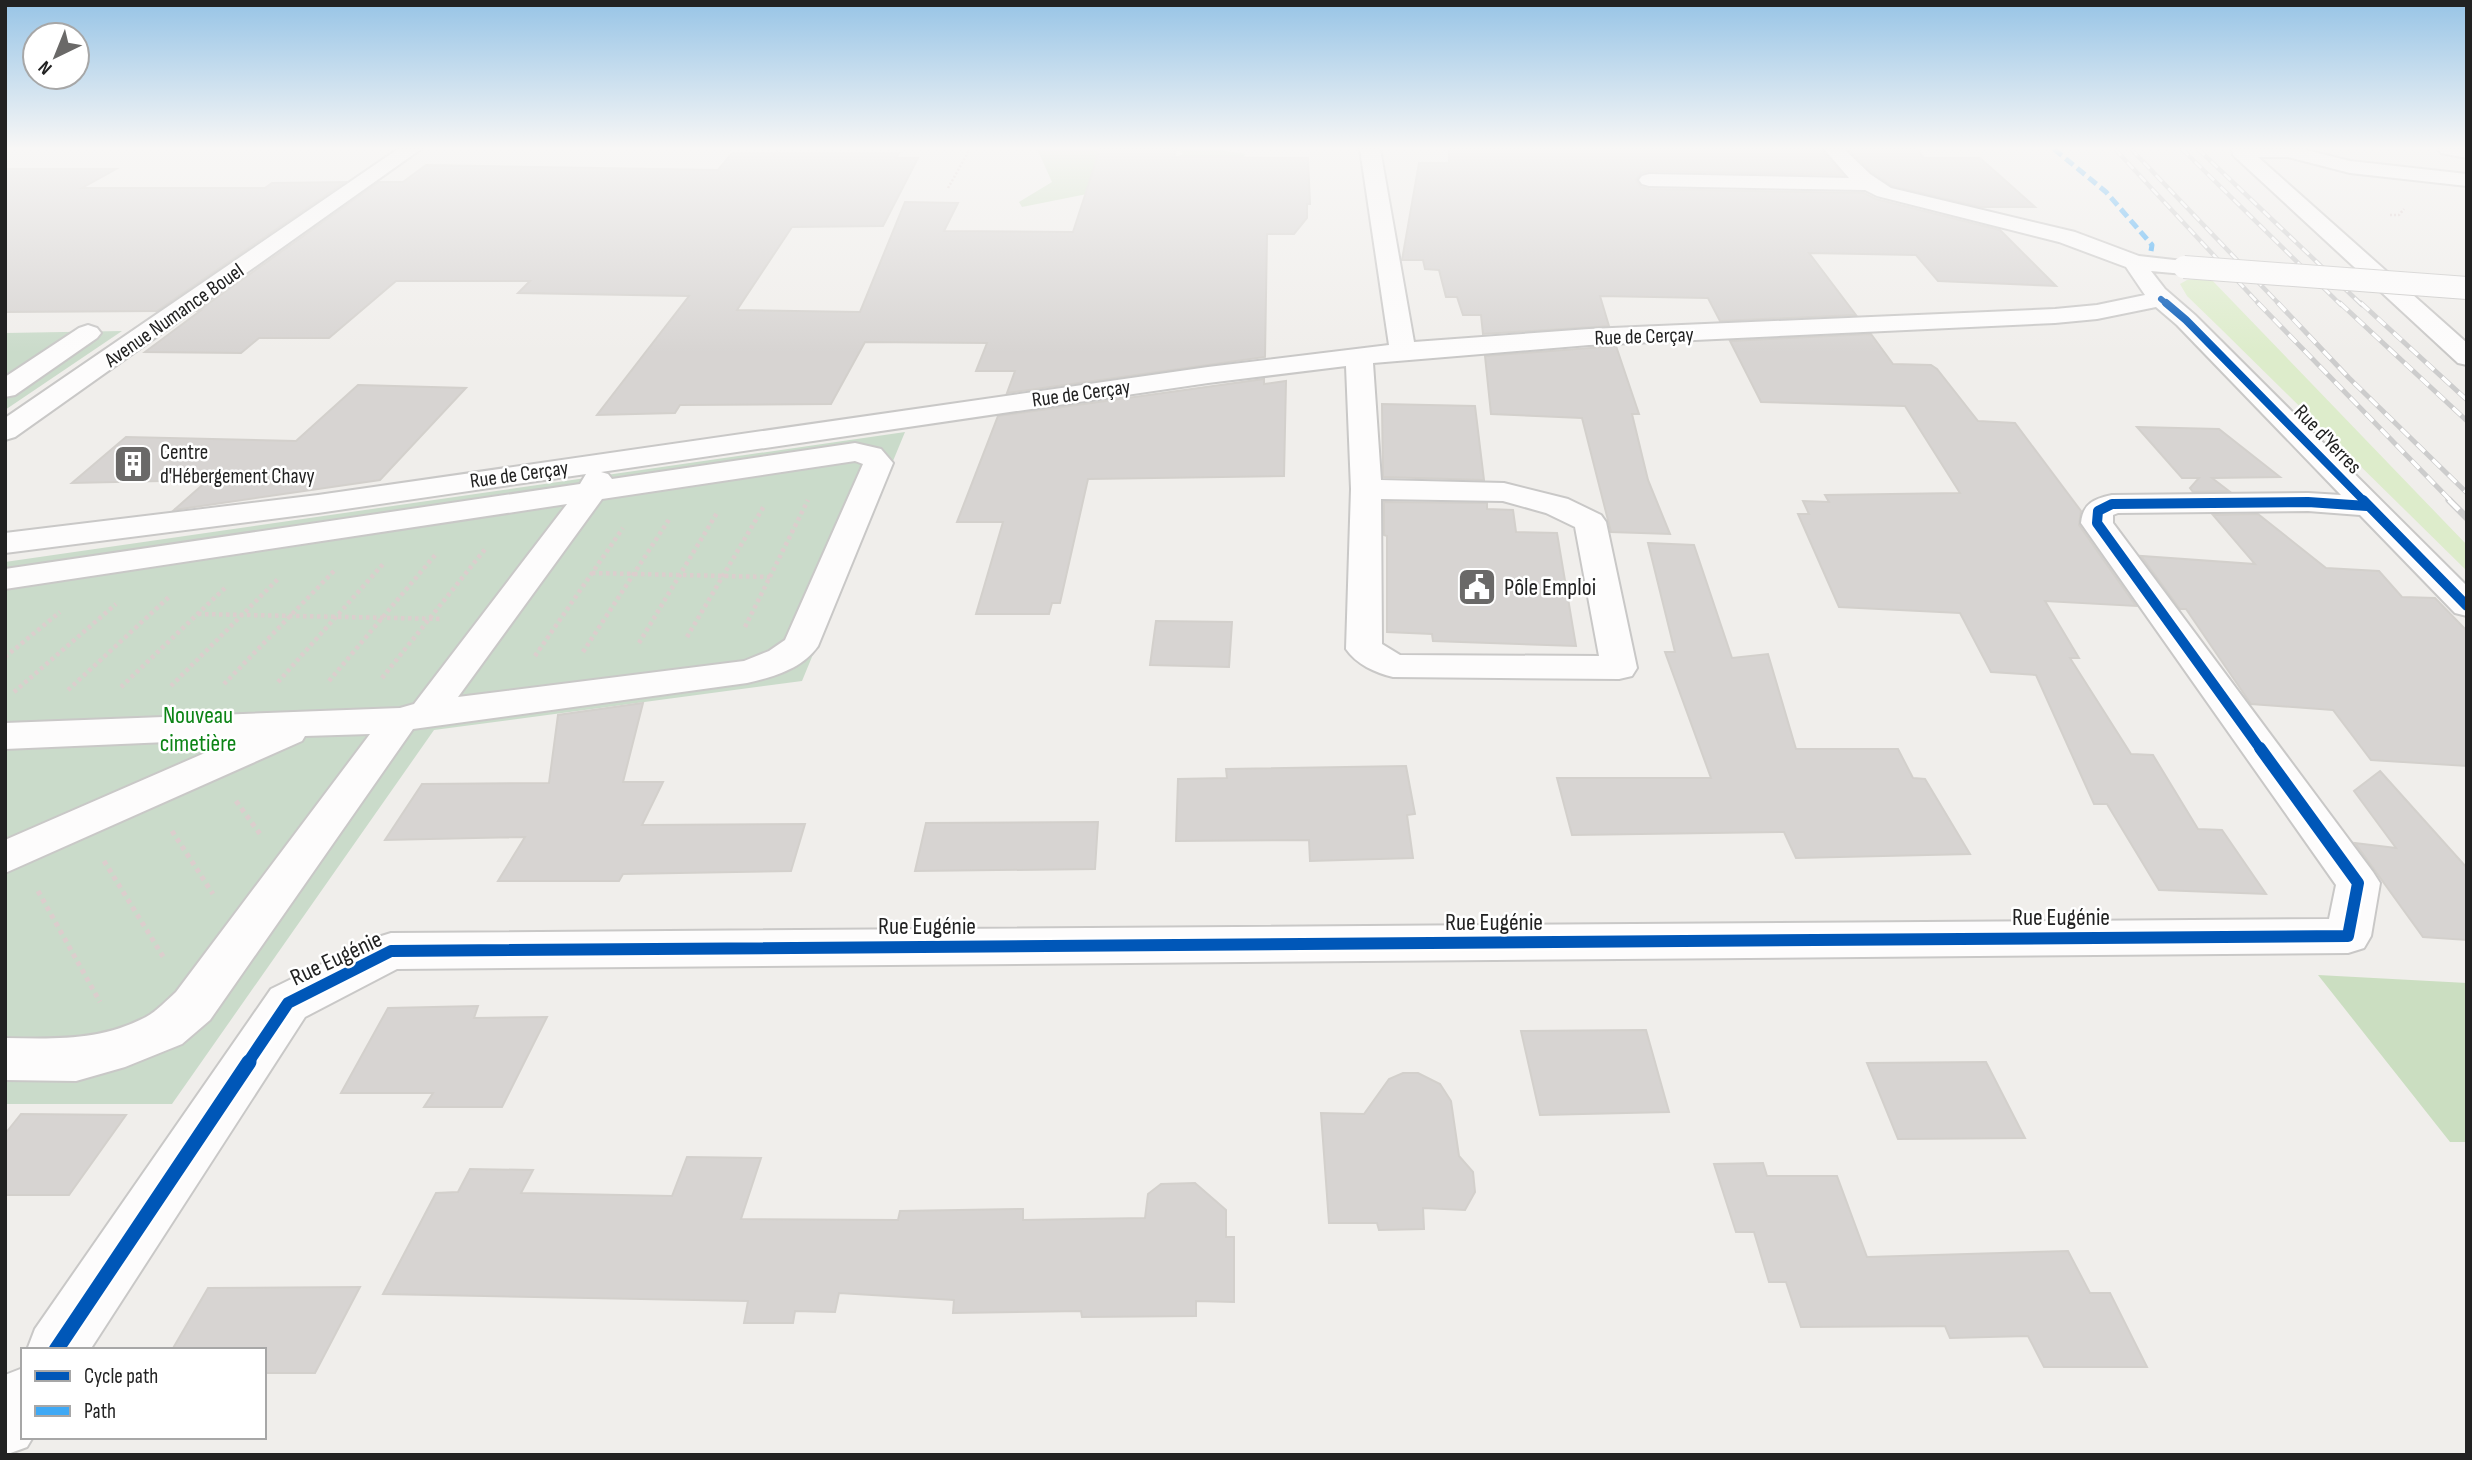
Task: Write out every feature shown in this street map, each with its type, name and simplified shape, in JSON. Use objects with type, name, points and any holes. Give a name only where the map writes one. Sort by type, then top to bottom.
[{"type":"street","name":"Avenue Numance Bouel","points":[[5,431],[314,217]]},
{"type":"street","points":[[1381,217],[1403,351]]},
{"type":"street","points":[[1982,217],[2067,237],[2135,263],[2467,288]]},
{"type":"street","points":[[2313,217],[2467,357]]},
{"type":"street","name":"Rue d'Yerres","points":[[2135,263],[2143,280],[2161,299],[2186,320],[2467,606]]},
{"type":"street","name":"Rue de Cerçay","points":[[5,543],[318,504],[1195,377],[1403,351],[1589,337],[2055,316],[2097,312],[2161,299]]},
{"type":"street","points":[[7,386],[88,333]]},
{"type":"street","points":[[1359,356],[1366,489],[1364,649],[1392,666],[1619,668],[1590,522],[1556,506],[1504,492],[1366,489]]},
{"type":"street","points":[[5,579],[473,511],[522,503],[596,483],[652,484],[855,452],[871,455],[878,463],[800,646],[772,665],[722,675],[414,716],[346,722],[12,736]]},
{"type":"street","points":[[5,1059],[76,1060],[125,1047],[165,1031],[193,1006],[288,874],[414,716],[496,620],[596,483]]},
{"type":"street","name":"Rue Eugénie","points":[[56,1348],[288,1003],[391,951],[2348,936],[2358,883],[2097,523],[2098,511],[2112,504],[2308,502],[2367,506]]},
{"type":"street","points":[[11,856],[299,724]]},
{"type":"street","points":[[5,1424],[21,1401]]},
{"type":"path","points":[[722,675],[829,456]]},
{"type":"path","points":[[660,683],[789,463]]},
{"type":"path","points":[[611,689],[743,470]]},
{"type":"path","points":[[554,696],[697,477]]},
{"type":"path","points":[[502,703],[652,484]]},
{"type":"path","points":[[346,722],[522,503]]},
{"type":"path","points":[[299,724],[382,618],[473,511]]},
{"type":"path","points":[[238,727],[424,518]]},
{"type":"path","points":[[180,729],[379,524]]},
{"type":"path","points":[[126,731],[324,532]]},
{"type":"path","points":[[71,734],[278,539]]},
{"type":"path","points":[[12,736],[222,547]]},
{"type":"path","points":[[5,699],[173,554]]},
{"type":"path","points":[[532,572],[770,577]]},
{"type":"path","points":[[198,614],[496,620]]},
{"type":"path","points":[[211,766],[288,874]]},
{"type":"path","points":[[148,795],[242,939]]},
{"type":"path","points":[[82,825],[193,1006]]},
{"type":"path","points":[[11,856],[125,1047]]},
{"type":"green space","points":[[2209,277],[2467,545],[2467,571],[2187,296],[2180,284],[2187,280]]},
{"type":"green space","points":[[122,331],[5,410],[5,333]]},
{"type":"green space","name":"Nouveau cimetière","points":[[905,432],[802,681],[434,730],[172,1104],[5,1104],[5,562]]},
{"type":"green space","points":[[2318,975],[2467,983],[2467,1142],[2450,1142]]},
{"type":"building","points":[[5,217],[294,217],[157,311],[5,312]]},
{"type":"building","points":[[330,217],[888,217],[883,226],[792,227],[737,310],[860,312],[899,217],[951,217],[944,231],[1073,232],[1078,217],[1307,217],[1294,234],[1267,234],[1265,357],[1007,393],[1015,371],[976,371],[987,343],[865,342],[831,404],[680,405],[675,413],[597,415],[689,296],[518,293],[530,281],[396,281],[329,338],[259,338],[241,353],[145,352]]},
{"type":"building","points":[[1410,217],[1949,217],[2000,230],[2056,286],[1938,281],[1916,255],[1809,253],[1856,315],[1720,321],[1708,298],[1600,296],[1609,326],[1483,334],[1481,315],[1463,315],[1457,297],[1446,297],[1439,270],[1425,269],[1423,260],[1402,260]]},
{"type":"building","points":[[1871,334],[1893,364],[1931,365],[1937,369],[1978,421],[2015,423],[2081,511],[2079,525],[2136,606],[2045,601],[2079,658],[2070,658],[2131,754],[2153,755],[2198,829],[2222,830],[2266,894],[2159,890],[2107,804],[2094,804],[2036,675],[1991,672],[1960,613],[1839,607],[1798,514],[1809,514],[1803,501],[1829,502],[1825,495],[1960,493],[1905,406],[1761,402],[1730,341]]},
{"type":"building","points":[[1616,346],[1639,414],[1632,414],[1648,480],[1670,534],[1611,532],[1582,418],[1491,414],[1485,356]]},
{"type":"building","points":[[1264,379],[1264,384],[1286,381],[1284,476],[1088,479],[1060,603],[1052,603],[1049,614],[976,614],[1003,522],[957,522],[998,416]]},
{"type":"building","points":[[358,385],[466,388],[380,480],[174,510],[208,480],[72,483],[126,437],[296,441]]},
{"type":"building","points":[[1382,404],[1475,406],[1484,480],[1383,477]]},
{"type":"building","points":[[2137,427],[2219,429],[2280,477],[2212,478],[2229,491],[2193,492],[2190,488],[2199,478],[2182,478]]},
{"type":"building","name":"Pôle Emploi","points":[[1384,502],[1487,503],[1487,509],[1513,510],[1516,532],[1557,533],[1576,646],[1433,641],[1432,634],[1387,632],[1387,536],[1384,535]]},
{"type":"building","points":[[2258,514],[2326,568],[2379,571],[2402,597],[2435,598],[2467,631],[2467,766],[2371,760],[2333,710],[2251,704],[2186,609],[2180,609],[2141,556],[2255,564],[2213,515]]},
{"type":"building","points":[[1648,543],[1694,545],[1732,658],[1768,654],[1796,749],[1898,749],[1913,778],[1925,779],[1970,854],[1796,858],[1784,832],[1572,835],[1557,778],[1711,778],[1665,652],[1675,652]]},
{"type":"building","points":[[1156,621],[1232,622],[1229,667],[1150,665]]},
{"type":"building","points":[[643,703],[623,782],[663,782],[642,825],[805,824],[791,871],[623,874],[619,881],[498,881],[525,837],[385,840],[422,784],[549,783],[558,715]]},
{"type":"building","points":[[1406,766],[1415,814],[1407,815],[1413,858],[1310,861],[1309,840],[1176,841],[1178,779],[1227,778],[1226,769]]},
{"type":"building","points":[[2380,771],[2467,868],[2467,940],[2423,937],[2355,843],[2396,848],[2354,791]]},
{"type":"building","points":[[1098,822],[1095,869],[915,871],[926,823]]},
{"type":"building","points":[[478,1006],[474,1018],[547,1017],[502,1107],[424,1107],[433,1093],[341,1093],[388,1008]]},
{"type":"building","points":[[1646,1030],[1669,1112],[1540,1115],[1521,1031]]},
{"type":"building","points":[[1986,1062],[2025,1138],[1898,1139],[1867,1063]]},
{"type":"building","points":[[1403,1073],[1418,1073],[1440,1084],[1451,1101],[1459,1156],[1473,1172],[1475,1192],[1465,1210],[1423,1208],[1424,1229],[1379,1230],[1377,1223],[1329,1223],[1321,1113],[1364,1114],[1389,1079]]},
{"type":"building","points":[[21,1114],[126,1115],[69,1195],[5,1195],[5,1134]]},
{"type":"building","points":[[687,1157],[761,1158],[741,1219],[898,1220],[900,1211],[1023,1209],[1023,1220],[1145,1218],[1148,1194],[1161,1184],[1195,1183],[1226,1210],[1226,1237],[1234,1237],[1234,1302],[1196,1301],[1196,1316],[1082,1317],[1081,1311],[953,1313],[954,1300],[839,1293],[835,1312],[795,1311],[793,1323],[744,1323],[748,1301],[383,1294],[436,1193],[458,1192],[470,1169],[533,1170],[521,1193],[672,1196]]},
{"type":"building","points":[[1763,1163],[1767,1176],[1837,1176],[1867,1257],[2068,1251],[2090,1293],[2110,1293],[2147,1367],[2044,1367],[2028,1336],[1950,1338],[1945,1326],[1801,1327],[1786,1282],[1769,1282],[1754,1232],[1736,1232],[1714,1164]]},
{"type":"building","points":[[360,1287],[315,1373],[266,1373],[266,1348],[173,1348],[208,1288]]},
{"type":"railway","points":[[2178,217],[2260,305]]},
{"type":"railway","points":[[2196,217],[2280,305]]},
{"type":"railway","points":[[2251,217],[2341,305]]},
{"type":"railway","points":[[2270,217],[2362,305]]},
{"type":"railway","points":[[2258,303],[2451,501]]},
{"type":"railway","points":[[2278,303],[2349,378],[2467,493]]},
{"type":"railway","points":[[2340,303],[2467,421]]},
{"type":"railway","points":[[2361,303],[2467,400]]},
{"type":"railway","points":[[2449,500],[2467,518]]},
{"type":"marked path","points":[[2128,217],[2152,245],[2151,251]]},
{"type":"cycle path","points":[[2161,299],[2186,320],[2467,606]]},
{"type":"cycle path","points":[[57,1348],[288,1003],[391,951],[2348,936],[2358,883],[2097,523],[2098,511],[2112,504],[2308,502],[2367,506]]},
{"type":"place","name":"Centre d'Hébergement Chavy","points":[[133,464]]},
{"type":"place","name":"Pôle Emploi","points":[[1477,587]]}]
